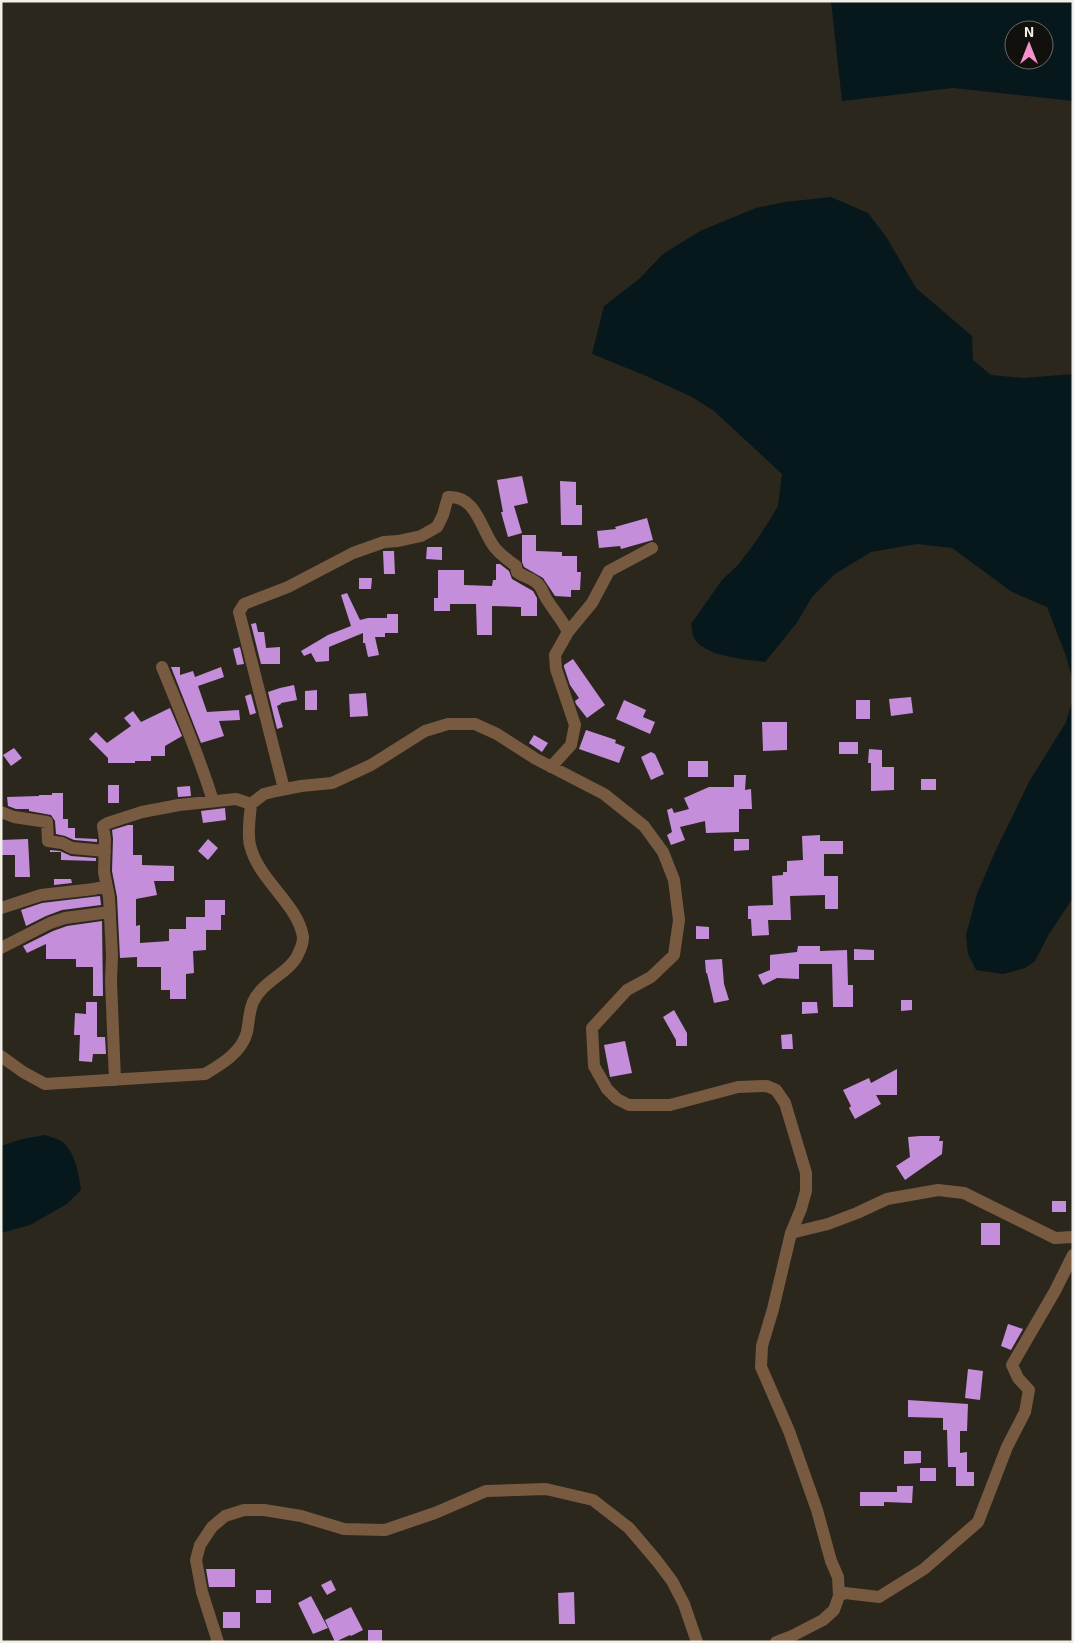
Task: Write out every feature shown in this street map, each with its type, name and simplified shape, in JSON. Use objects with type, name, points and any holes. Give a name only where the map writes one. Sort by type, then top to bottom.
[{"type":"street","points":[[284,789],[239,612],[244,604],[288,587],[354,553],[384,542],[421,536],[437,526],[443,516],[448,497],[453,497],[463,499],[471,506],[496,549],[516,566],[517,572],[525,578],[534,580],[541,586],[545,597],[568,632]]},
{"type":"street","points":[[551,767],[571,745],[575,725],[556,668],[555,655],[568,632],[592,603],[609,571],[652,548]]},
{"type":"street","points":[[162,666],[186,723],[212,801]]},
{"type":"street","points":[[1,1056],[23,1072],[45,1084],[205,1074],[222,1064],[240,1047],[246,1034],[253,1002],[262,990],[290,965],[299,954],[303,938],[296,918],[256,863],[250,845],[249,820],[251,804],[264,794],[284,789],[332,783],[371,766],[425,731],[448,724],[475,724],[497,734],[551,767],[604,794],[644,826],[663,852],[674,880],[679,920],[674,955],[651,977],[627,990],[592,1028],[594,1066],[607,1089],[617,1099],[629,1105],[670,1105],[738,1087],[767,1086],[776,1090],[785,1103],[806,1173],[806,1191],[791,1233],[762,1346],[761,1367],[788,1431],[817,1510],[831,1560],[838,1577],[840,1596],[834,1610],[823,1620],[776,1642]]},
{"type":"street","points":[[115,1080],[110,912],[104,872],[103,826],[142,812],[179,805],[236,799],[251,804]]},
{"type":"street","points":[[1,812],[14,817],[47,822],[48,841],[62,843],[72,848],[104,851]]},
{"type":"street","points":[[1,908],[41,895],[106,886]]},
{"type":"street","points":[[1,948],[50,923],[65,918],[110,912]]},
{"type":"street","points":[[791,1233],[828,1224],[887,1199],[938,1190],[964,1193],[1055,1238],[1073,1237]]},
{"type":"street","points":[[840,1596],[845,1593],[879,1597],[943,1555],[978,1522],[1008,1446],[1025,1412],[1029,1390],[1018,1378],[1012,1365],[1055,1291],[1073,1255]]},
{"type":"street","points":[[218,1642],[202,1592],[196,1560],[200,1545],[212,1527],[225,1516],[244,1510],[264,1510],[301,1516],[344,1529],[385,1530],[435,1513],[486,1491],[546,1489],[593,1500],[630,1528],[672,1581],[684,1604],[697,1642]]},
{"type":"shaded area","points":[[831,1],[1073,1],[1073,101],[953,88],[842,101]]},
{"type":"shaded area","points":[[831,197],[868,213],[887,238],[916,288],[972,336],[973,360],[991,375],[1024,378],[1073,374],[1073,681],[1066,656],[1047,607],[1012,592],[952,548],[917,544],[871,552],[835,574],[812,597],[796,624],[765,662],[714,653],[705,649],[693,636],[691,624],[722,580],[738,565],[754,544],[778,506],[782,474],[714,411],[692,397],[592,354],[604,306],[639,279],[663,254],[700,231],[756,208],[785,202]]},
{"type":"shaded area","points":[[1073,699],[1073,898],[1049,934],[1035,961],[1025,968],[1003,974],[976,970],[968,954],[966,935],[977,894],[1029,782],[1066,722]]},
{"type":"shaded area","points":[[45,1135],[61,1141],[70,1150],[76,1163],[81,1190],[67,1204],[30,1225],[1,1233],[1,1146],[22,1139]]},
{"type":"building","points":[[522,476],[528,503],[514,506],[522,533],[508,537],[501,512],[503,512],[497,480]]},
{"type":"building","points":[[560,481],[576,482],[576,505],[582,505],[582,525],[561,525]]},
{"type":"building","points":[[647,518],[653,540],[621,549],[620,546],[599,548],[597,531],[616,529],[615,527]]},
{"type":"building","points":[[522,535],[536,535],[536,551],[562,552],[562,556],[577,556],[577,572],[581,572],[580,590],[571,590],[571,597],[555,596],[543,578],[524,567],[522,562]]},
{"type":"building","points":[[427,547],[442,547],[442,560],[426,559]]},
{"type":"building","points":[[383,551],[394,551],[395,574],[384,574]]},
{"type":"building","points":[[496,564],[500,564],[509,571],[512,579],[533,591],[537,598],[537,616],[521,616],[521,607],[492,606],[492,635],[477,635],[476,604],[450,604],[450,611],[434,611],[434,598],[438,598],[438,570],[464,570],[464,585],[492,586],[493,580],[496,580]]},
{"type":"building","points":[[359,578],[372,578],[371,589],[359,589]]},
{"type":"building","points":[[347,593],[360,620],[387,618],[387,614],[398,614],[398,633],[385,633],[385,637],[375,637],[379,655],[368,657],[365,643],[363,643],[363,633],[329,647],[329,661],[316,662],[311,653],[304,656],[301,651],[328,635],[351,626],[341,595]]},
{"type":"building","points":[[256,623],[258,632],[264,632],[266,648],[280,647],[280,664],[261,664],[251,624]]},
{"type":"building","points":[[240,647],[244,664],[237,665],[233,649]]},
{"type":"building","points":[[573,659],[605,705],[587,718],[576,704],[575,701],[579,698],[570,685],[564,667]]},
{"type":"building","points":[[171,667],[180,667],[180,675],[193,671],[195,677],[221,667],[224,677],[198,686],[207,712],[239,710],[240,720],[219,721],[224,736],[201,743]]},
{"type":"building","points":[[294,685],[297,700],[281,703],[277,706],[283,727],[277,729],[268,692]]},
{"type":"building","points":[[317,690],[317,710],[305,710],[305,691]]},
{"type":"building","points":[[366,693],[368,716],[350,717],[349,694]]},
{"type":"building","points":[[251,694],[256,713],[250,715],[245,696]]},
{"type":"building","points":[[911,697],[913,713],[891,716],[889,699]]},
{"type":"building","points":[[624,700],[646,710],[643,717],[655,722],[650,734],[616,719]]},
{"type":"building","points":[[856,700],[870,700],[870,719],[856,719]]},
{"type":"building","points":[[170,708],[182,736],[165,746],[165,756],[151,756],[151,761],[135,761],[135,763],[108,763],[108,758],[89,739],[96,732],[107,743],[131,726],[124,718],[133,711],[141,722]]},
{"type":"building","points":[[762,722],[787,722],[787,750],[763,751]]},
{"type":"building","points":[[586,730],[616,740],[615,743],[625,747],[619,763],[579,749]]},
{"type":"building","points":[[534,735],[548,743],[542,752],[529,743]]},
{"type":"building","points":[[839,742],[858,742],[858,754],[839,754]]},
{"type":"building","points":[[14,748],[22,758],[11,766],[3,755]]},
{"type":"building","points":[[869,749],[882,750],[882,767],[894,767],[894,790],[871,791],[871,763],[868,763]]},
{"type":"building","points":[[651,752],[655,754],[664,774],[651,780],[641,757]]},
{"type":"building","points":[[688,761],[708,761],[708,777],[688,777]]},
{"type":"building","points":[[734,775],[746,775],[745,790],[751,789],[752,809],[739,809],[739,832],[706,833],[705,821],[680,827],[685,840],[671,845],[667,835],[672,832],[667,810],[672,808],[674,813],[689,809],[684,798],[709,787],[734,787]]},
{"type":"building","points":[[921,779],[936,779],[936,790],[921,790]]},
{"type":"building","points":[[108,785],[119,785],[119,803],[108,803]]},
{"type":"building","points":[[190,786],[191,796],[178,797],[177,787]]},
{"type":"building","points":[[52,793],[63,793],[63,819],[68,819],[68,828],[75,828],[75,838],[97,839],[97,842],[74,840],[56,834],[55,821],[51,815],[8,806],[7,797],[52,795]]},
{"type":"building","points":[[225,808],[226,820],[203,823],[201,811]]},
{"type":"building","points":[[133,825],[133,855],[142,855],[142,865],[174,866],[174,881],[154,881],[157,895],[136,899],[136,926],[140,925],[140,943],[169,941],[169,929],[186,929],[186,917],[205,917],[205,900],[225,900],[225,915],[221,915],[221,930],[206,930],[206,950],[193,951],[194,973],[186,974],[186,999],[170,999],[170,990],[161,990],[161,967],[137,967],[137,957],[120,958],[117,897],[112,871],[112,830]]},
{"type":"building","points":[[820,835],[820,841],[843,841],[843,854],[824,854],[824,876],[838,876],[838,909],[825,909],[825,895],[790,896],[791,920],[768,920],[769,935],[752,936],[751,919],[748,919],[748,906],[773,905],[772,876],[783,875],[783,872],[787,872],[787,861],[803,860],[802,836]]},
{"type":"building","points":[[28,839],[30,877],[15,877],[15,855],[1,855],[1,840]]},
{"type":"building","points":[[208,839],[218,848],[208,860],[198,851]]},
{"type":"building","points":[[734,839],[749,839],[749,850],[734,851]]},
{"type":"building","points":[[50,850],[60,851],[71,856],[96,858],[96,861],[61,860],[61,852],[50,852]]},
{"type":"building","points":[[54,879],[71,879],[72,883],[54,885]]},
{"type":"building","points":[[100,896],[101,905],[62,910],[26,926],[21,910],[42,903]]},
{"type":"building","points":[[102,921],[103,996],[93,996],[93,967],[76,967],[76,959],[46,959],[46,944],[27,953],[23,946],[67,926]]},
{"type":"building","points":[[696,926],[709,927],[709,939],[696,939]]},
{"type":"building","points":[[798,946],[820,946],[820,951],[847,950],[848,985],[853,985],[853,1007],[833,1007],[832,964],[799,964],[799,979],[777,978],[763,985],[758,975],[770,970],[770,955],[797,952]]},
{"type":"building","points":[[854,949],[874,950],[874,960],[854,960]]},
{"type":"building","points":[[722,959],[724,984],[729,1000],[714,1003],[706,973],[705,960]]},
{"type":"building","points":[[901,1000],[912,1000],[912,1010],[901,1011]]},
{"type":"building","points":[[86,1002],[97,1002],[97,1037],[105,1037],[106,1054],[93,1054],[92,1062],[79,1061],[80,1035],[74,1035],[75,1013],[86,1014]]},
{"type":"building","points":[[802,1002],[817,1002],[818,1013],[802,1014]]},
{"type":"building","points":[[674,1010],[687,1033],[687,1046],[676,1046],[676,1040],[663,1017]]},
{"type":"building","points":[[792,1034],[793,1049],[782,1049],[781,1035]]},
{"type":"building","points":[[625,1041],[632,1073],[610,1077],[604,1045]]},
{"type":"building","points":[[897,1069],[897,1095],[876,1095],[881,1104],[855,1119],[843,1090],[869,1078],[871,1083]]},
{"type":"building","points":[[940,1136],[939,1141],[943,1141],[942,1154],[905,1180],[896,1166],[910,1157],[908,1137]]},
{"type":"building","points":[[1052,1201],[1066,1201],[1066,1212],[1052,1212]]},
{"type":"building","points":[[981,1223],[1000,1223],[1000,1245],[981,1245]]},
{"type":"building","points":[[1008,1324],[1023,1329],[1011,1350],[1001,1346]]},
{"type":"building","points":[[968,1369],[983,1371],[980,1400],[965,1398]]},
{"type":"building","points":[[908,1400],[968,1404],[967,1431],[960,1431],[960,1453],[967,1452],[967,1472],[974,1472],[974,1486],[956,1486],[956,1467],[948,1467],[947,1430],[943,1430],[943,1418],[908,1417]]},
{"type":"building","points":[[904,1451],[921,1451],[921,1463],[904,1464]]},
{"type":"building","points":[[920,1468],[936,1468],[936,1481],[920,1481]]},
{"type":"building","points":[[897,1486],[913,1486],[912,1503],[884,1502],[884,1506],[860,1506],[860,1492],[897,1492]]},
{"type":"building","points":[[206,1569],[235,1569],[235,1587],[209,1587]]},
{"type":"building","points":[[331,1580],[336,1590],[327,1595],[321,1585]]},
{"type":"building","points":[[256,1590],[271,1590],[271,1603],[256,1603]]},
{"type":"building","points":[[574,1592],[575,1624],[559,1624],[558,1593]]},
{"type":"building","points":[[311,1596],[328,1628],[313,1634],[298,1603]]},
{"type":"building","points":[[351,1607],[363,1630],[335,1642],[325,1620]]},
{"type":"building","points":[[223,1612],[240,1612],[240,1628],[223,1628]]},
{"type":"building","points":[[368,1630],[382,1630],[382,1641],[368,1641]]}]
